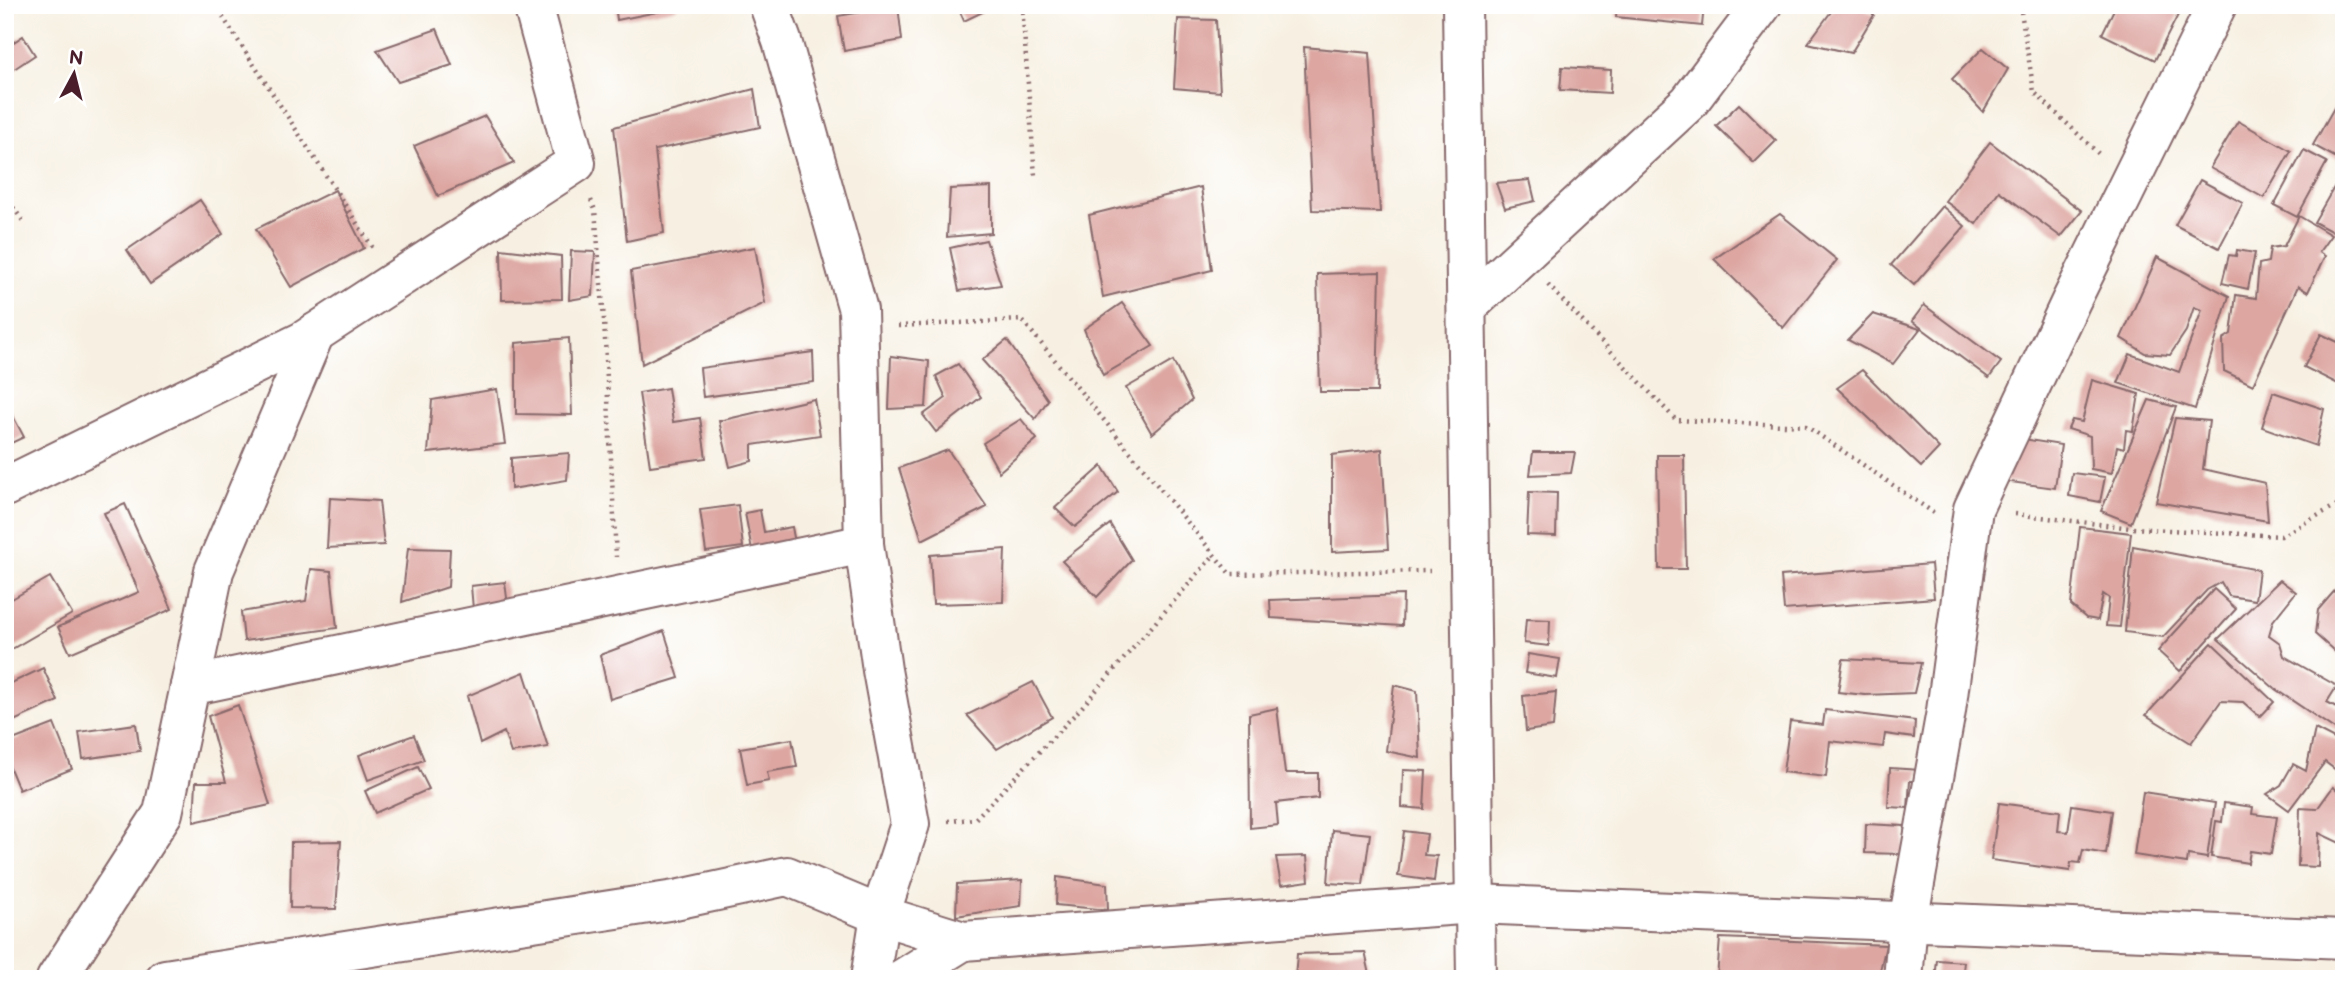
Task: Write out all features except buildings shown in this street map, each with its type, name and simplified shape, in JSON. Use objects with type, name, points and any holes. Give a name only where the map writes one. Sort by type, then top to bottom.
[{"type":"street","points":[[5,487],[315,333],[576,163],[533,5]]},
{"type":"street","points":[[769,5],[782,41],[858,310],[864,544],[882,670],[910,824],[880,915],[870,979]]},
{"type":"street","points":[[1462,5],[1476,979]]},
{"type":"street","points":[[1467,307],[1689,102],[1762,5]]},
{"type":"street","points":[[1903,979],[1908,922],[1946,711],[1971,523],[2129,183],[2217,5]]},
{"type":"street","points":[[56,979],[163,813],[214,571],[315,333]]},
{"type":"street","points":[[190,686],[864,544]]},
{"type":"street","points":[[165,979],[675,900],[787,876],[880,915],[946,960]]},
{"type":"street","points":[[902,979],[946,960],[1475,904],[2344,939]]},
{"type":"path","points":[[215,5],[395,281]]},
{"type":"path","points":[[1022,5],[1035,176]]},
{"type":"path","points":[[2020,5],[2034,92],[2129,183]]},
{"type":"path","points":[[576,163],[595,210],[604,320],[618,596]]},
{"type":"path","points":[[5,196],[23,222]]},
{"type":"path","points":[[1521,257],[1676,420],[1806,426],[1971,523],[2281,536],[2344,501]]},
{"type":"path","points":[[858,328],[1022,320],[1230,574],[1470,570]]},
{"type":"path","points":[[910,824],[975,819],[1081,708],[1214,555]]}]
